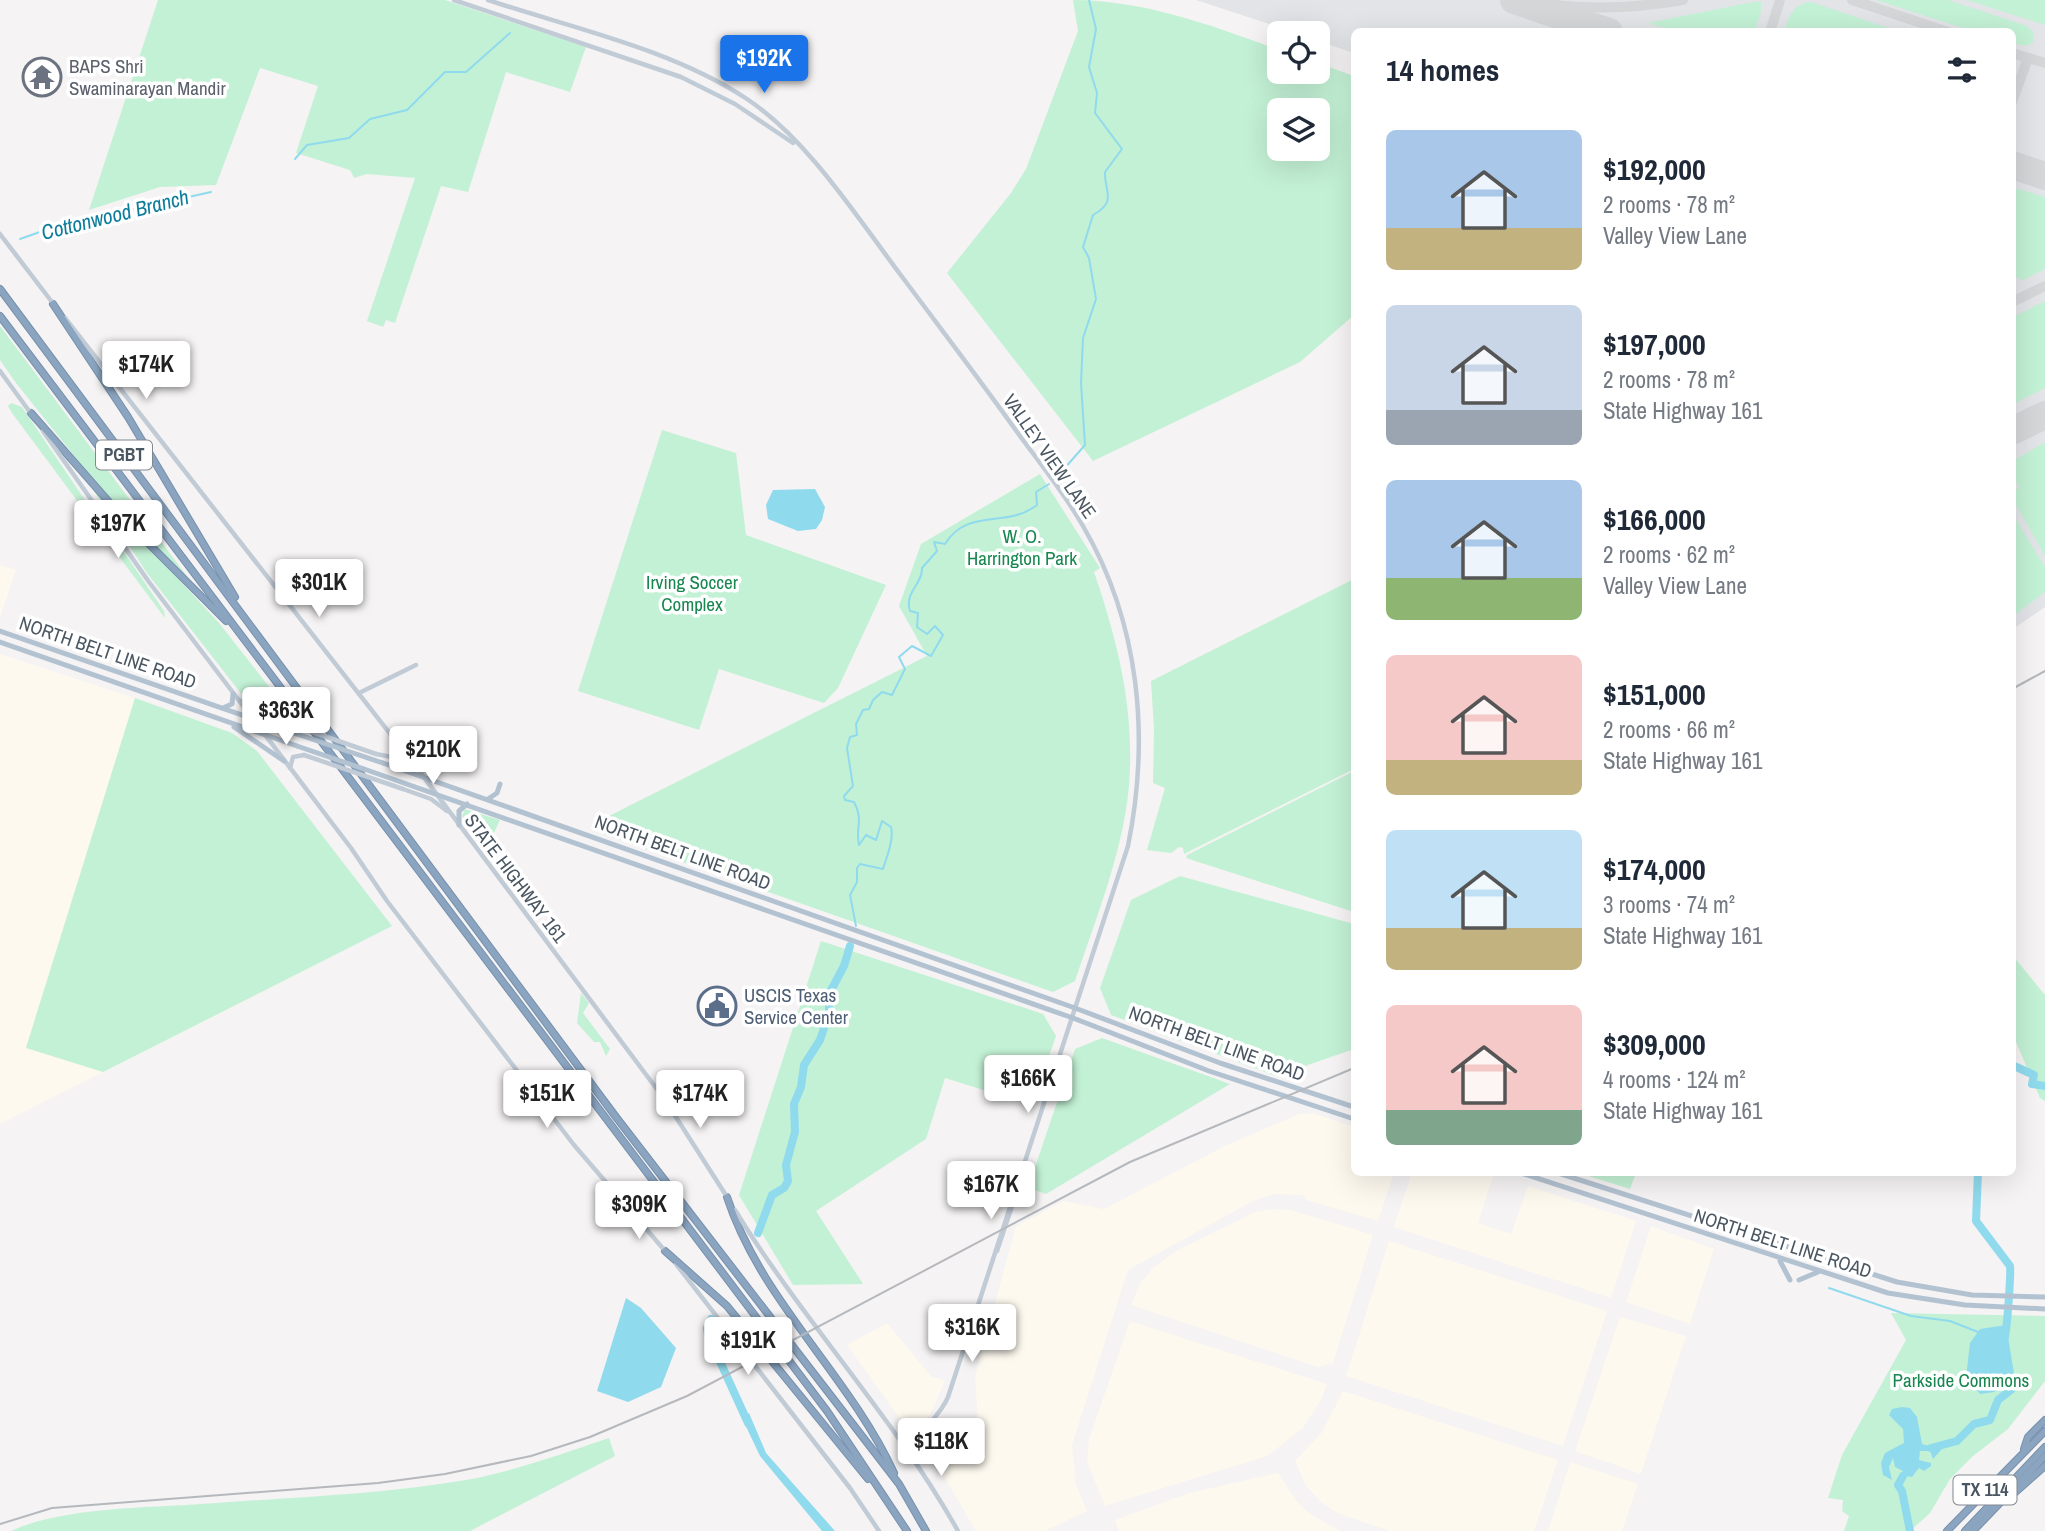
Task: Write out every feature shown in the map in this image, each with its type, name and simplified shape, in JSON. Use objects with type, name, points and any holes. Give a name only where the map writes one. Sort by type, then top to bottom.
[{"type":"highway","name":"PGBT","points":[[0,289],[616,1117],[899,1484],[926,1531]]},
{"type":"highway","points":[[53,304],[128,417],[248,620]]},
{"type":"highway","name":"PGBT","points":[[0,316],[827,1411],[907,1531]]},
{"type":"highway","points":[[31,413],[123,518],[241,635]]},
{"type":"highway","points":[[727,1197],[772,1291],[853,1406],[888,1461],[899,1484]]},
{"type":"highway","points":[[665,1251],[734,1314],[804,1404],[887,1500]]},
{"type":"highway","points":[[2024,1449],[2028,1437],[2045,1420]]},
{"type":"highway","name":"TX 114","points":[[1947,1531],[2045,1430]]},
{"type":"highway","points":[[1965,1531],[2045,1447]]},
{"type":"highway","name":"TX 114","points":[[1973,1531],[2045,1456]]},
{"type":"highway","points":[[1997,1505],[2045,1466]]},
{"type":"main road","name":"VALLEY VIEW LANE","points":[[454,0],[681,77],[735,104],[800,147]]},
{"type":"main road","name":"VALLEY VIEW LANE","points":[[488,0],[690,68],[748,100],[778,122],[902,277],[1063,494],[1099,557],[1119,610],[1130,648],[1138,696],[1136,798],[1128,846],[946,1403],[937,1418],[919,1437],[910,1455]]},
{"type":"main road","name":"STATE HIGHWAY 161","points":[[0,234],[398,743],[664,1100],[774,1270],[910,1455]]},
{"type":"main road","points":[[0,371],[149,582],[387,901],[574,1145],[665,1251],[850,1488],[878,1531]]},
{"type":"main road","name":"NORTH BELT LINE ROAD","points":[[0,631],[1075,1007],[1220,1063],[1351,1106]]},
{"type":"main road","name":"NORTH BELT LINE ROAD","points":[[0,642],[1073,1018],[1209,1071],[1351,1118]]},
{"type":"main road","points":[[359,693],[416,664]]},
{"type":"main road","points":[[141,692],[145,681]]},
{"type":"main road","points":[[223,708],[232,704],[234,696]]},
{"type":"main road","points":[[234,696],[255,712],[376,754],[392,757],[397,752],[398,743]]},
{"type":"main road","points":[[223,720],[285,761]]},
{"type":"main road","points":[[290,768],[293,757],[304,755],[431,799],[450,813]]},
{"type":"main road","points":[[484,799],[494,796],[500,784]]},
{"type":"main road","points":[[459,825],[459,811],[467,804]]},
{"type":"main road","name":"NORTH BELT LINE ROAD","points":[[1530,1176],[1778,1259],[1910,1298],[1986,1307],[2045,1309]]},
{"type":"main road","name":"NORTH BELT LINE ROAD","points":[[1567,1176],[1879,1278],[1942,1291],[1987,1296],[2045,1297]]},
{"type":"main road","points":[[1778,1259],[1790,1280]]},
{"type":"main road","points":[[1799,1280],[1819,1272]]},
{"type":"main road","points":[[898,1438],[908,1440],[919,1437]]},
{"type":"main road","points":[[910,1455],[958,1531]]},
{"type":"shaded area","points":[[1196,0],[1982,0],[2045,17],[2045,607],[2016,627],[2016,28],[1351,28],[1351,52],[1330,45],[1330,21],[1267,21],[1267,23]]},
{"type":"shaded area","points":[[0,565],[16,570],[0,617]]},
{"type":"shaded area","points":[[0,654],[135,698],[26,1047],[103,1072],[0,1124]]},
{"type":"shaded area","points":[[1313,1113],[1351,1126],[1351,1176],[1393,1176],[1378,1221],[1306,1200],[1304,1195],[1274,1194],[1253,1201],[1128,1270],[1072,1445],[1076,1484],[1087,1511],[1045,1531],[976,1531],[928,1449],[951,1422],[978,1422],[975,1377],[1016,1226],[1063,1201],[1104,1209],[1225,1146],[1299,1114]]},
{"type":"shaded area","points":[[1411,1176],[1493,1176],[1478,1223],[1511,1234],[1528,1186],[1636,1221],[1611,1298],[1394,1227]]},
{"type":"shaded area","points":[[1291,1210],[1373,1235],[1333,1363],[1318,1367],[1131,1305],[1140,1284],[1152,1269],[1178,1250],[1255,1212]]},
{"type":"shaded area","points":[[1651,1226],[1714,1249],[1690,1324],[1626,1302]]},
{"type":"shaded area","points":[[1389,1241],[1607,1311],[1563,1446],[1346,1376]]},
{"type":"shaded area","points":[[1620,1317],[1686,1336],[1641,1474],[1575,1451]]},
{"type":"shaded area","points":[[1130,1321],[1327,1384],[1321,1400],[1303,1428],[1267,1456],[1105,1506],[1087,1462],[1089,1439]]},
{"type":"shaded area","points":[[887,1323],[931,1376],[945,1381],[930,1415],[909,1432],[847,1345]]},
{"type":"shaded area","points":[[1343,1391],[1558,1460],[1534,1531],[1390,1531],[1337,1513],[1321,1502],[1306,1486],[1295,1461],[1322,1432]]},
{"type":"shaded area","points":[[1570,1462],[1638,1484],[1622,1531],[1548,1531]]},
{"type":"shaded area","points":[[1278,1473],[1295,1499],[1310,1514],[1340,1531],[1119,1531],[1115,1520],[1189,1493]]},
{"type":"green space","points":[[158,0],[445,0],[586,47],[570,92],[506,72],[468,192],[441,186],[395,323],[386,320],[383,327],[367,321],[415,178],[367,174],[354,178],[350,170],[296,153],[318,86],[260,68],[216,185],[160,187],[89,210]]},
{"type":"green space","points":[[1073,0],[1152,9],[1267,46],[1267,84],[1330,84],[1330,67],[1351,75],[1351,318],[1300,362],[1093,461],[947,273],[1011,193],[1026,169],[1078,31]]},
{"type":"green space","points":[[1876,0],[1948,0],[2027,26],[2033,32],[2034,41],[2027,46],[2016,44],[2016,28],[1963,28]]},
{"type":"green space","points":[[1967,0],[2045,0],[2045,25]]},
{"type":"green space","points":[[1761,2],[1756,28],[1664,28],[1648,23]]},
{"type":"green space","points":[[1811,2],[1888,28],[1785,28],[1796,8]]},
{"type":"green space","points":[[2016,188],[2045,197],[2045,269],[2023,280],[2016,277]]},
{"type":"green space","points":[[2045,301],[2045,388],[2016,402],[2016,316]]},
{"type":"green space","points":[[0,326],[195,587],[112,503],[16,383],[0,360]]},
{"type":"green space","points":[[11,403],[22,407],[93,512],[93,522],[12,413],[8,406]]},
{"type":"green space","name":"Irving Soccer Complex","points":[[662,430],[736,453],[746,535],[886,585],[838,688],[824,703],[719,669],[699,730],[578,691]]},
{"type":"green space","points":[[2045,442],[2045,556],[2016,505],[2016,490],[2019,488],[2016,481],[2016,459]]},
{"type":"green space","name":"W. O. Harrington Park","points":[[1040,474],[1100,568],[1094,572],[1123,677],[1129,730],[1129,786],[1121,835],[1108,885],[1075,981],[1053,992],[600,833],[605,818],[927,656],[899,606],[921,544]]},
{"type":"green space","points":[[86,479],[219,623],[297,722],[250,705],[147,573]]},
{"type":"green space","points":[[2016,520],[2045,567],[2045,592],[2016,614]]},
{"type":"green space","points":[[97,527],[104,527],[111,533],[164,611],[165,618]]},
{"type":"green space","points":[[1351,581],[1351,770],[1184,854],[1183,848],[1179,847],[1171,853],[1147,850],[1165,788],[1153,783],[1151,681]]},
{"type":"green space","points":[[135,698],[232,733],[257,751],[392,926],[103,1072],[26,1048]]},
{"type":"green space","points":[[1351,773],[1351,911],[1186,858],[1187,855]]},
{"type":"green space","points":[[465,809],[500,820],[492,837],[495,838],[492,848],[498,861],[494,862],[462,816]]},
{"type":"green space","points":[[1180,876],[1351,923],[1351,1050],[1276,1076],[1111,1015],[1100,988],[1131,900]]},
{"type":"green space","points":[[821,941],[1043,1014],[1056,1036],[1032,1105],[945,1078],[926,1139],[816,1211],[863,1284],[793,1285],[739,1195]]},
{"type":"green space","points":[[2016,960],[2045,995],[2045,1101],[2040,1098],[2016,1042]]},
{"type":"green space","points":[[581,993],[589,1003],[583,1013],[610,1049],[606,1056],[600,1042],[594,1042],[577,1023]]},
{"type":"green space","points":[[1102,1038],[1230,1084],[1046,1194],[1028,1188],[1075,1049]]},
{"type":"green space","points":[[1589,1176],[1635,1176],[1630,1189]]},
{"type":"green space","name":"Parkside Commons","points":[[1891,1313],[2045,1316],[2045,1381],[2008,1429],[1973,1456],[1950,1479],[1930,1513],[1910,1531],[1844,1531],[1849,1516],[1842,1511],[1843,1500],[1828,1498],[1842,1455],[1906,1340]]},
{"type":"green space","points":[[609,1438],[615,1456],[470,1531],[11,1531],[33,1523],[84,1512],[310,1497],[435,1485],[520,1467]]},
{"type":"water","points":[[815,489],[825,507],[822,520],[816,529],[798,531],[768,519],[766,505],[773,490]]},
{"type":"water","points":[[626,1298],[641,1308],[676,1348],[661,1387],[628,1402],[597,1391]]},
{"type":"water","points":[[2006,1325],[2014,1373],[2010,1383],[1994,1392],[1980,1394],[1966,1377],[1970,1343],[1980,1329]]},
{"type":"water","points":[[1910,1408],[1917,1417],[1922,1444],[1942,1449],[1933,1459],[1930,1451],[1920,1451],[1919,1460],[1931,1463],[1931,1466],[1924,1471],[1919,1468],[1912,1477],[1905,1476],[1900,1484],[1898,1483],[1903,1471],[1895,1467],[1893,1458],[1889,1467],[1892,1480],[1883,1475],[1881,1463],[1885,1453],[1904,1443],[1903,1429],[1889,1415],[1892,1409]]},
{"type":"water","points":[[749,1413],[766,1453],[835,1531],[822,1531],[760,1456],[742,1418]]},
{"type":"waterway","points":[[1056,478],[1085,445],[1081,383],[1083,338],[1096,299],[1089,258],[1083,247],[1093,215],[1108,201],[1105,172],[1122,149],[1095,113],[1097,93],[1089,67],[1096,29],[1089,0]]},
{"type":"waterway","name":"Cottonwood Branch","points":[[295,159],[307,145],[349,138],[370,119],[407,110],[445,72],[466,72],[510,33]]},
{"type":"waterway","name":"Cottonwood Branch","points":[[20,239],[54,227],[211,192]]},
{"type":"waterway","points":[[856,926],[850,895],[857,882],[857,868],[860,864],[883,869],[892,832],[891,827],[882,821],[876,840],[866,835],[859,845],[857,808],[854,802],[845,800],[844,796],[853,786],[847,748],[850,737],[857,735],[856,724],[863,710],[869,709],[873,700],[882,692],[892,695],[905,669],[899,657],[912,646],[931,656],[943,635],[935,626],[927,634],[917,627],[918,613],[910,611],[911,593],[920,579],[922,568],[937,551],[934,542],[945,544],[954,533],[976,522],[1025,512],[1037,505],[1036,492],[1049,484]]},
{"type":"waterway","points":[[758,1233],[772,1195],[784,1188],[788,1181],[786,1165],[795,1132],[794,1104],[801,1087],[804,1065],[820,1040],[829,1014],[829,994],[844,966],[850,946]]},
{"type":"waterway","points":[[2016,1067],[2034,1075],[2032,1084],[2045,1086]]},
{"type":"waterway","points":[[1978,1176],[1976,1221],[2010,1266],[2004,1341]]},
{"type":"waterway","points":[[1829,1288],[1911,1316],[1950,1321],[1978,1332]]},
{"type":"waterway","points":[[711,1319],[707,1328],[708,1335],[748,1423]]},
{"type":"waterway","points":[[1931,1448],[1957,1441],[1974,1424],[1990,1420],[1998,1400],[2012,1389],[2007,1374]]},
{"type":"waterway","points":[[1903,1476],[1898,1485],[1902,1491],[1910,1531]]},
{"type":"taxiway","points":[[1516,0],[1599,8],[1683,0]]},
{"type":"taxiway","points":[[1771,28],[1780,0]]},
{"type":"taxiway","points":[[1852,0],[1936,28]]},
{"type":"taxiway","points":[[2016,54],[2045,63]]},
{"type":"taxiway","points":[[2016,91],[2028,58]]},
{"type":"taxiway","points":[[2043,175],[2045,170]]},
{"type":"taxiway","points":[[2016,300],[2045,286]]},
{"type":"runway","points":[[1514,0],[1597,28]]},
{"type":"runway","points":[[2016,166],[2045,176]]},
{"type":"runway","points":[[2016,429],[2045,415]]},
{"type":"tram line","points":[[2016,687],[2045,671]]},
{"type":"tram line","points":[[0,1524],[52,1508],[378,1483],[445,1474],[531,1456],[590,1437],[687,1396],[1130,1162],[1351,1069]]},
{"type":"place","name":"BAPS Shri Swaminarayan Mandir","points":[[42,77]]},
{"type":"place","name":"USCIS Texas Service Center","points":[[717,1006]]}]
